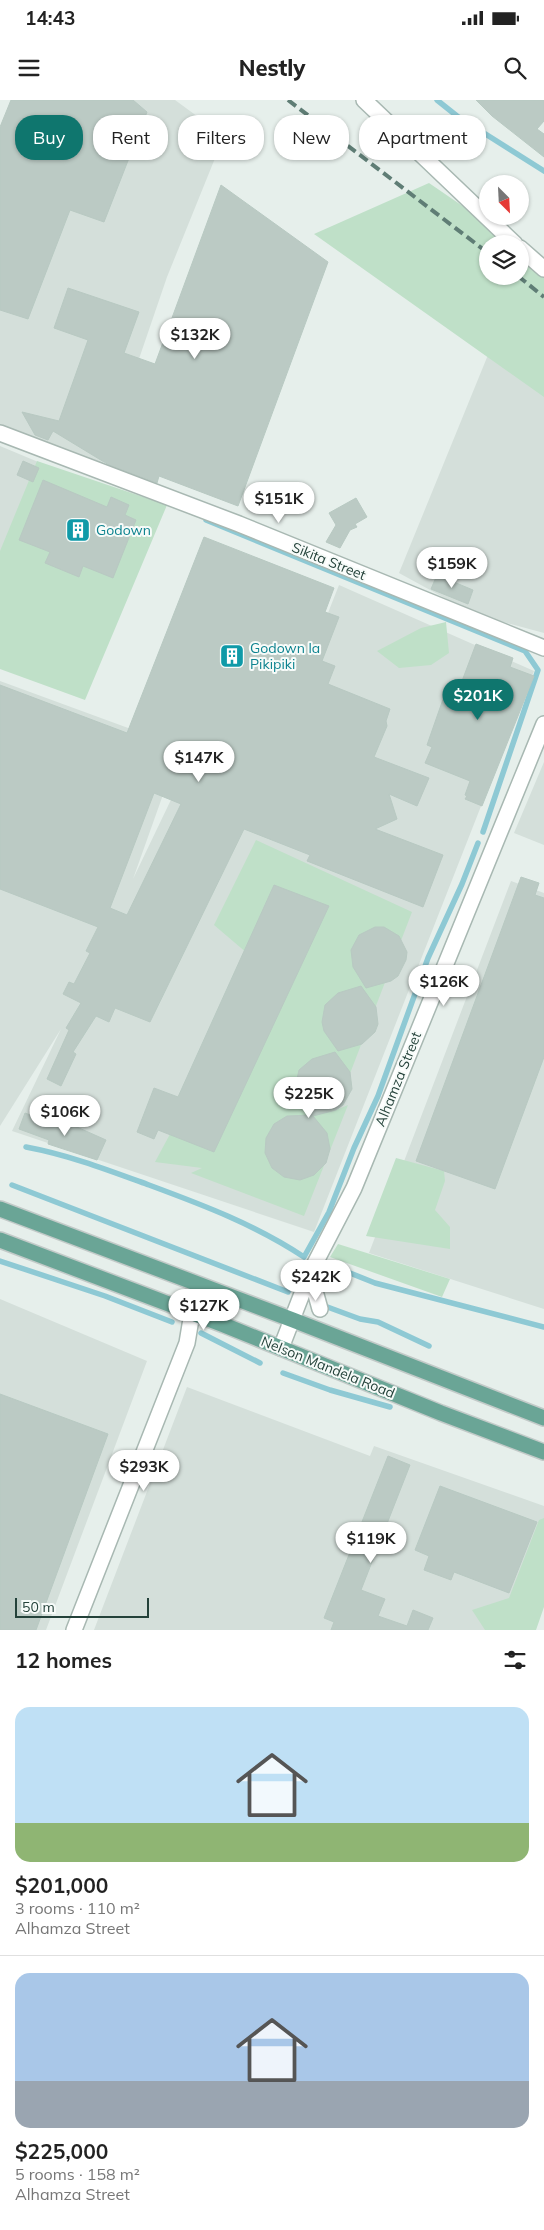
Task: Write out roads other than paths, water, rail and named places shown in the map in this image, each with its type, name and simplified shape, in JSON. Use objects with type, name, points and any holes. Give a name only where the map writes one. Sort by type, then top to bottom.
[{"type":"main road","points":[[0,1209],[544,1418]]},
{"type":"main road","name":"Nelson Mandela Road","points":[[0,1240],[192,1313],[441,1413],[544,1452]]},
{"type":"street","points":[[364,100],[506,235]]},
{"type":"street","points":[[529,256],[544,268]]},
{"type":"street","name":"Sikita Street","points":[[0,433],[239,524],[544,648]]},
{"type":"street","name":"Alhamza Street","points":[[281,1348],[310,1273],[354,1188],[544,724]]},
{"type":"street","points":[[310,1273],[320,1309]]},
{"type":"street","points":[[74,1630],[187,1343],[192,1313]]},
{"type":"waterway","points":[[437,100],[457,116],[544,171]]},
{"type":"waterway","points":[[206,520],[525,651],[538,670],[483,832]]},
{"type":"waterway","points":[[26,1147],[88,1163],[189,1200],[248,1225],[304,1257],[329,1212],[354,1148],[378,1096],[428,958],[462,884],[478,843]]},
{"type":"waterway","points":[[12,1185],[288,1292]]},
{"type":"waterway","points":[[0,1261],[105,1296],[172,1322]]},
{"type":"waterway","points":[[330,1265],[375,1283],[544,1327]]},
{"type":"waterway","points":[[322,1305],[360,1319],[378,1322],[429,1346]]},
{"type":"waterway","points":[[201,1333],[260,1363]]},
{"type":"waterway","points":[[283,1373],[330,1390],[390,1407]]},
{"type":"railway","points":[[288,100],[479,246]]},
{"type":"railway","points":[[529,285],[544,297]]},
{"type":"place","name":"Godown","points":[[78,530]]},
{"type":"place","name":"Godown la Pikipiki","points":[[232,656]]}]
